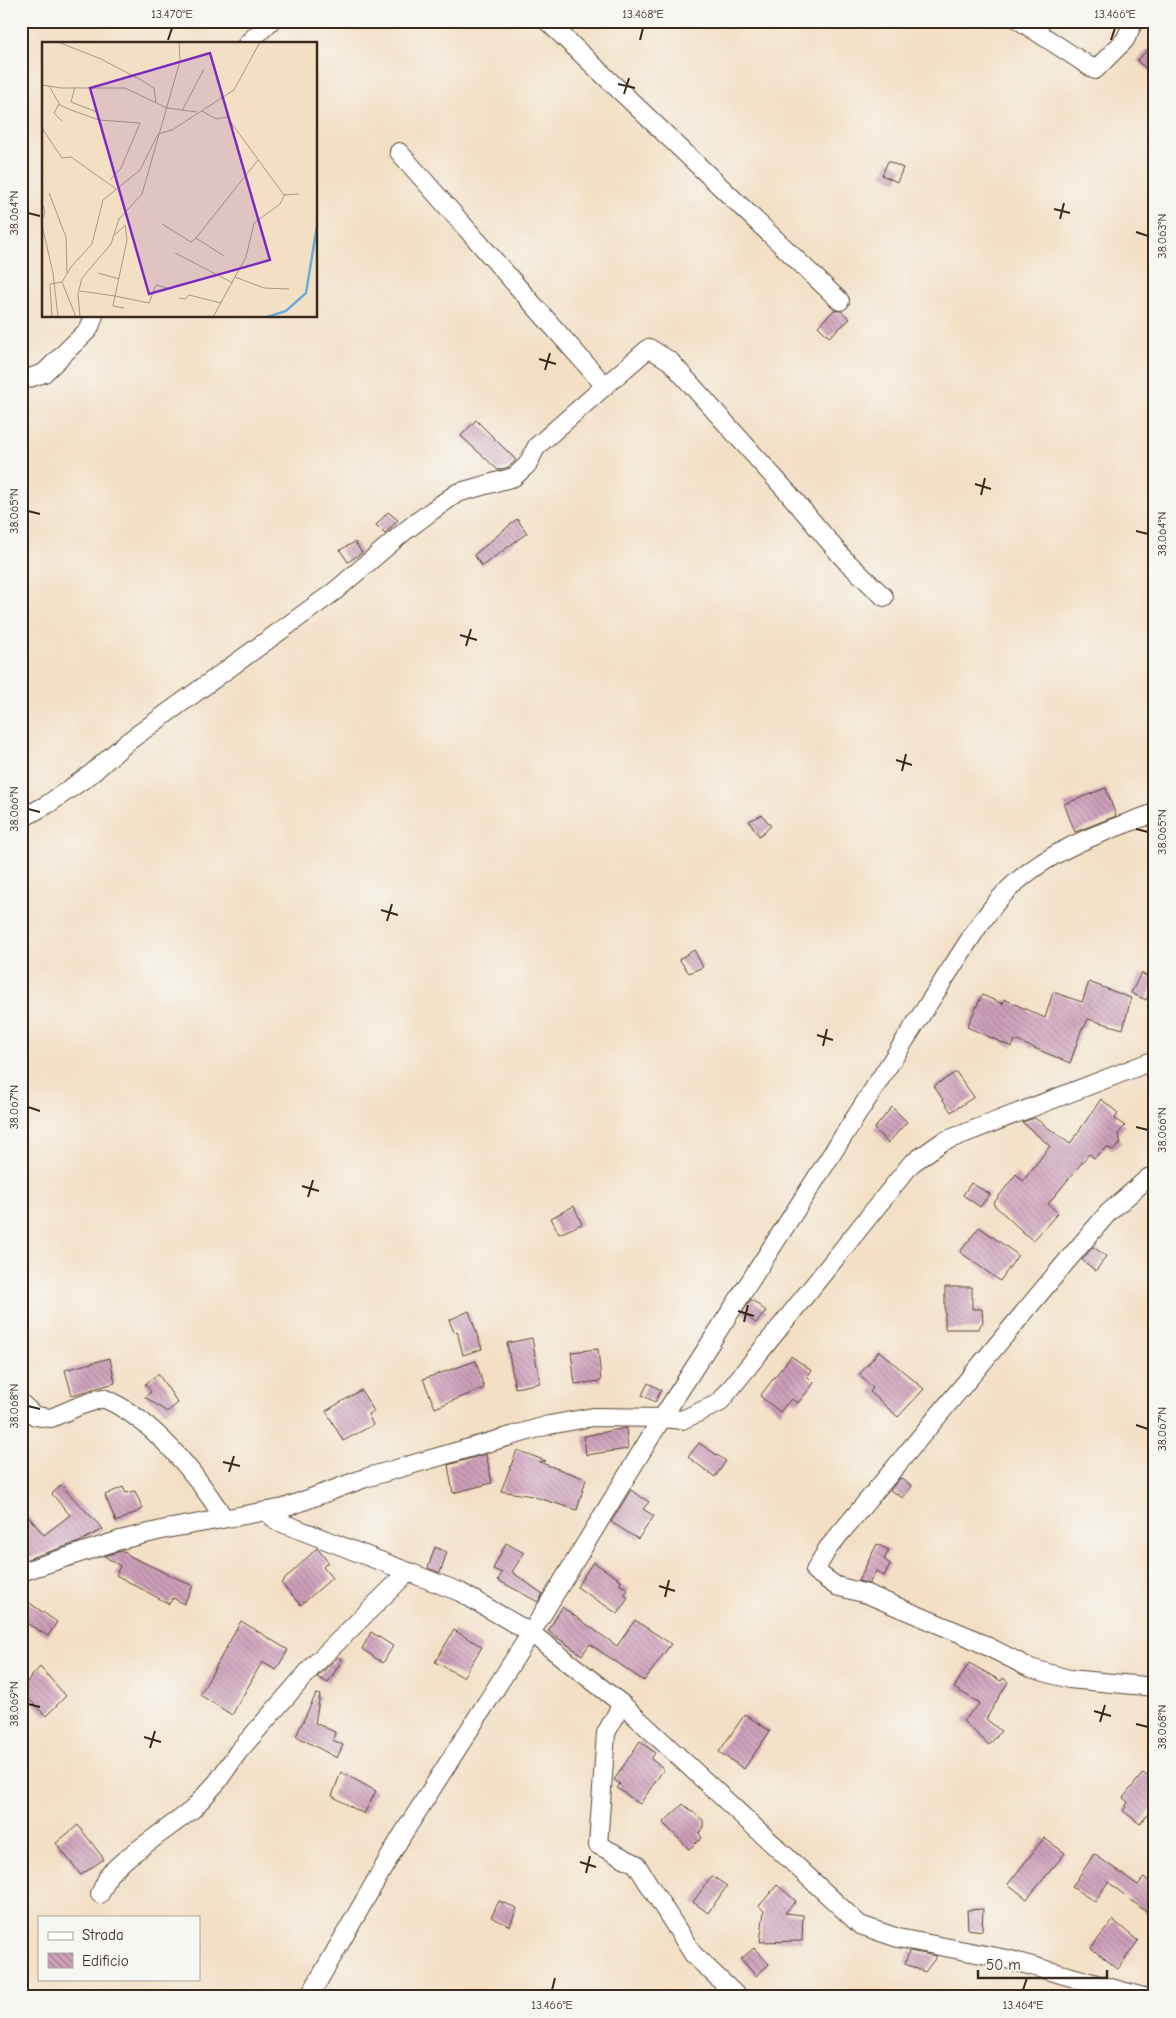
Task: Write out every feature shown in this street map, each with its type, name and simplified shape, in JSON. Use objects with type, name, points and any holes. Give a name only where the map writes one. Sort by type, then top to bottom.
[{"type":"street","points":[[250,42],[271,21]]},
{"type":"street","points":[[547,21],[840,301]]},
{"type":"street","points":[[1020,21],[1095,70],[1125,40],[1134,21]]},
{"type":"street","points":[[400,152],[605,386]]},
{"type":"street","points":[[21,381],[44,373],[89,330],[93,318]]},
{"type":"street","points":[[21,819],[48,804],[91,774],[126,743],[181,705],[204,685],[335,591],[405,531],[441,504],[457,493],[514,477],[527,465],[537,446],[649,348],[670,361],[790,495],[843,558],[884,597]]},
{"type":"street","points":[[309,1997],[401,1837],[530,1633],[662,1418],[979,925],[1003,894],[1041,863],[1078,843],[1116,826],[1155,813]]},
{"type":"street","points":[[21,1572],[120,1540],[224,1518],[284,1508],[365,1478],[549,1425],[593,1417],[682,1420],[719,1403],[911,1164],[942,1142],[1155,1060]]},
{"type":"street","points":[[1155,1175],[1148,1178],[1108,1213],[828,1548],[814,1571],[836,1586],[867,1594],[952,1630],[1030,1668],[1069,1679],[1155,1687]]},
{"type":"street","points":[[21,1403],[35,1416],[51,1418],[103,1398],[119,1405],[151,1428],[206,1490],[224,1518]]},
{"type":"street","points":[[266,1511],[277,1521],[460,1592],[530,1633],[622,1704],[860,1925],[898,1938],[1007,1959],[1143,1997]]},
{"type":"street","points":[[100,1894],[109,1874],[128,1857],[192,1810],[218,1781],[238,1752],[313,1666],[408,1572]]},
{"type":"street","points":[[622,1704],[606,1733],[598,1845],[636,1864],[693,1954],[738,1997]]},
{"type":"building","points":[[1148,49],[1155,55],[1155,75],[1137,61]]},
{"type":"building","points":[[888,161],[903,168],[897,182],[882,175]]},
{"type":"building","points":[[834,310],[841,311],[850,319],[829,337],[818,326]]},
{"type":"building","points":[[476,420],[516,460],[509,467],[498,470],[461,436]]},
{"type":"building","points":[[388,512],[398,520],[385,534],[376,525]]},
{"type":"building","points":[[517,519],[527,533],[482,566],[474,555]]},
{"type":"building","points":[[355,542],[362,553],[348,562],[340,550]]},
{"type":"building","points":[[1106,788],[1116,816],[1075,832],[1064,804]]},
{"type":"building","points":[[762,815],[771,826],[759,836],[749,821]]},
{"type":"building","points":[[694,950],[703,967],[689,973],[679,959]]},
{"type":"building","points":[[1141,973],[1155,981],[1146,1000],[1131,993]]},
{"type":"building","points":[[1089,982],[1131,998],[1123,1029],[1088,1019],[1084,1028],[1082,1028],[1070,1063],[1015,1040],[1012,1047],[967,1027],[982,995],[1003,1004],[1004,999],[1045,1018],[1053,992],[1082,1002]]},
{"type":"building","points":[[956,1072],[974,1097],[951,1112],[934,1086]]},
{"type":"building","points":[[1101,1099],[1118,1113],[1115,1119],[1125,1126],[1118,1134],[1121,1143],[1113,1150],[1107,1147],[1094,1158],[1089,1154],[1048,1204],[1058,1213],[1033,1241],[993,1204],[1016,1174],[1023,1181],[1050,1146],[1022,1122],[1035,1118],[1070,1144]]},
{"type":"building","points":[[892,1107],[907,1122],[888,1143],[874,1129]]},
{"type":"building","points":[[971,1183],[990,1194],[980,1207],[963,1195]]},
{"type":"building","points":[[574,1206],[582,1224],[559,1234],[551,1218]]},
{"type":"building","points":[[979,1227],[1018,1255],[1000,1281],[960,1252]]},
{"type":"building","points":[[1093,1247],[1106,1256],[1096,1271],[1082,1260]]},
{"type":"building","points":[[945,1287],[972,1287],[972,1309],[982,1309],[983,1322],[978,1329],[945,1329]]},
{"type":"building","points":[[751,1299],[766,1311],[756,1323],[742,1313]]},
{"type":"building","points":[[469,1311],[482,1349],[463,1355],[457,1331],[454,1332],[449,1320]]},
{"type":"building","points":[[532,1338],[540,1383],[515,1388],[507,1343]]},
{"type":"building","points":[[598,1349],[601,1381],[575,1384],[571,1352]]},
{"type":"building","points":[[879,1351],[924,1389],[898,1417],[870,1392],[873,1388],[859,1375]]},
{"type":"building","points":[[791,1356],[812,1371],[807,1376],[814,1383],[798,1403],[791,1399],[780,1412],[760,1396]]},
{"type":"building","points":[[110,1358],[115,1383],[72,1395],[65,1370]]},
{"type":"building","points":[[476,1361],[484,1388],[435,1408],[423,1379]]},
{"type":"building","points":[[158,1374],[178,1403],[167,1412],[145,1397],[151,1392],[145,1384]]},
{"type":"building","points":[[648,1383],[661,1390],[655,1402],[642,1395]]},
{"type":"building","points":[[361,1390],[374,1411],[368,1414],[373,1425],[343,1441],[326,1411]]},
{"type":"building","points":[[626,1428],[628,1449],[586,1455],[584,1436]]},
{"type":"building","points":[[699,1443],[726,1461],[715,1477],[688,1457]]},
{"type":"building","points":[[517,1450],[546,1461],[539,1462],[586,1479],[577,1510],[532,1496],[501,1491]]},
{"type":"building","points":[[486,1454],[492,1483],[453,1493],[448,1465]]},
{"type":"building","points":[[900,1478],[912,1486],[903,1498],[890,1490]]},
{"type":"building","points":[[61,1485],[103,1529],[79,1542],[21,1561],[21,1508],[44,1535],[70,1515],[52,1494]]},
{"type":"building","points":[[123,1487],[126,1493],[135,1491],[143,1509],[116,1522],[105,1495]]},
{"type":"building","points":[[631,1490],[649,1502],[643,1509],[654,1516],[638,1539],[611,1522]]},
{"type":"building","points":[[506,1543],[524,1553],[512,1572],[543,1594],[538,1602],[498,1580],[502,1573],[493,1569]]},
{"type":"building","points":[[877,1544],[889,1550],[884,1559],[890,1564],[884,1576],[876,1571],[869,1584],[858,1581]]},
{"type":"building","points":[[435,1547],[447,1552],[440,1573],[428,1568]]},
{"type":"building","points":[[317,1548],[328,1562],[323,1567],[332,1578],[301,1605],[281,1583]]},
{"type":"building","points":[[121,1551],[124,1553],[125,1551],[130,1556],[193,1586],[184,1604],[173,1598],[169,1604],[116,1575],[120,1566],[104,1556]]},
{"type":"building","points":[[593,1562],[621,1580],[620,1585],[629,1589],[624,1595],[628,1598],[618,1614],[577,1587]]},
{"type":"building","points":[[21,1597],[57,1622],[48,1636],[21,1620]]},
{"type":"building","points":[[562,1607],[617,1646],[635,1620],[671,1644],[644,1681],[590,1644],[582,1655],[548,1631]]},
{"type":"building","points":[[241,1621],[288,1650],[276,1670],[262,1662],[232,1715],[200,1695]]},
{"type":"building","points":[[454,1630],[482,1647],[463,1677],[435,1662]]},
{"type":"building","points":[[371,1632],[393,1646],[383,1663],[362,1649]]},
{"type":"building","points":[[338,1657],[342,1660],[328,1683],[317,1677]]},
{"type":"building","points":[[969,1663],[1001,1681],[1003,1678],[1008,1682],[986,1719],[1001,1731],[989,1745],[963,1721],[980,1703],[954,1688]]},
{"type":"building","points":[[40,1667],[66,1696],[46,1716],[21,1691],[21,1688]]},
{"type":"building","points":[[316,1694],[320,1695],[315,1723],[335,1732],[333,1740],[343,1745],[337,1758],[296,1736]]},
{"type":"building","points":[[745,1714],[770,1731],[744,1769],[719,1752]]},
{"type":"building","points":[[640,1741],[655,1753],[651,1759],[664,1769],[640,1804],[617,1788],[620,1784],[614,1780]]},
{"type":"building","points":[[341,1772],[376,1791],[364,1814],[332,1796]]},
{"type":"building","points":[[1143,1773],[1155,1782],[1155,1805],[1140,1824],[1123,1811],[1128,1802],[1123,1798]]},
{"type":"building","points":[[683,1804],[703,1820],[703,1828],[699,1833],[702,1838],[689,1849],[663,1823]]},
{"type":"building","points":[[78,1825],[104,1859],[81,1875],[56,1843]]},
{"type":"building","points":[[1044,1838],[1065,1853],[1027,1899],[1008,1884]]},
{"type":"building","points":[[1094,1854],[1138,1885],[1144,1877],[1155,1886],[1155,1919],[1108,1882],[1095,1902],[1072,1887]]},
{"type":"building","points":[[712,1876],[727,1886],[708,1913],[693,1902]]},
{"type":"building","points":[[777,1885],[796,1901],[785,1913],[803,1915],[802,1941],[760,1942],[764,1911],[759,1906]]},
{"type":"building","points":[[499,1901],[517,1908],[510,1926],[491,1917]]},
{"type":"building","points":[[983,1909],[982,1931],[968,1929],[967,1910]]},
{"type":"building","points":[[1113,1920],[1138,1941],[1118,1969],[1091,1948]]},
{"type":"building","points":[[754,1948],[769,1964],[756,1976],[741,1959]]},
{"type":"building","points":[[909,1951],[937,1956],[925,1972],[905,1964]]}]
